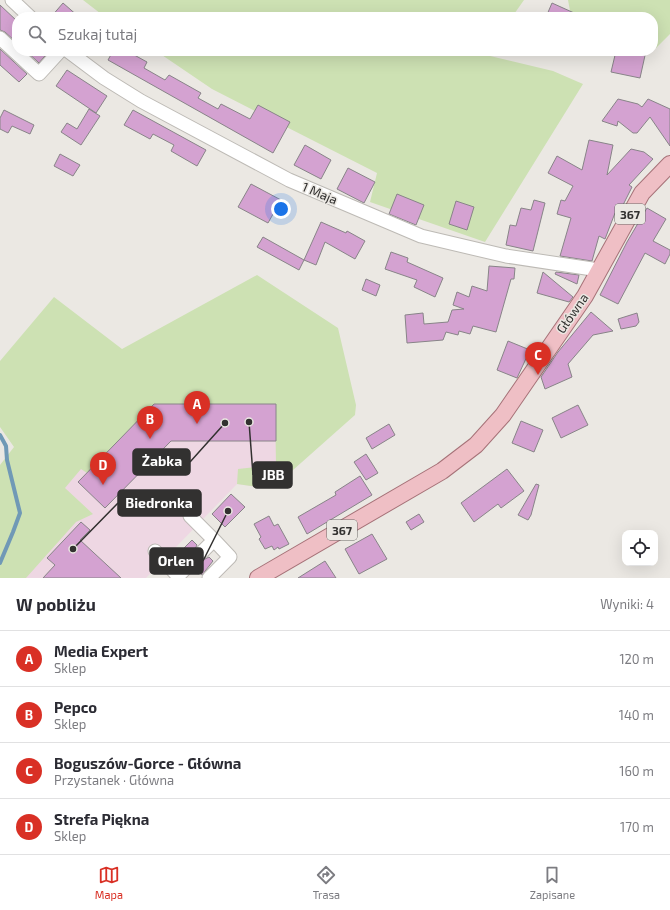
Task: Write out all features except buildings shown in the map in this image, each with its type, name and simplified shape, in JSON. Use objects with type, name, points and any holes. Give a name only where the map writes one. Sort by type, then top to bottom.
[{"type":"main road","name":"Główna","points":[[258,578],[425,482],[476,445],[503,414],[585,296],[598,270],[642,193],[670,164]]},
{"type":"street","points":[[12,0],[25,12]]},
{"type":"street","points":[[0,38],[12,49]]},
{"type":"street","points":[[20,56],[39,74],[55,56]]},
{"type":"street","name":"1 Maja","points":[[75,56],[104,78],[141,101],[290,180],[421,236],[506,256],[598,270]]},
{"type":"street","points":[[190,516],[230,557],[209,578]]},
{"type":"street","points":[[203,551],[214,540]]},
{"type":"street","points":[[155,551],[179,577],[190,564]]},
{"type":"shaded area","points":[[283,397],[284,478],[265,488],[237,484],[146,578],[20,578],[59,489],[150,398]]},
{"type":"green space","points":[[83,0],[524,0],[516,12],[99,12]]},
{"type":"green space","points":[[568,0],[670,0],[670,34],[658,46],[658,12],[570,12]]},
{"type":"green space","points":[[163,56],[490,56],[553,71],[583,84],[485,242],[370,202],[377,173],[212,89]]},
{"type":"green space","points":[[257,275],[338,328],[356,405],[355,415],[284,478],[265,488],[237,484],[238,469],[276,465],[275,404],[154,404],[87,473],[81,469],[65,488],[93,514],[76,522],[26,578],[0,578],[0,465],[14,447],[0,427],[0,361],[54,297],[122,349]]},
{"type":"waterway","points":[[0,435],[6,446],[7,460],[20,513],[0,563]]},
{"type":"place","name":"Boguszów-Gorce - Główna","points":[[538,375]]},
{"type":"place","name":"JBB","points":[[249,422]]},
{"type":"place","name":"Żabka","points":[[225,423]]},
{"type":"place","name":"Media Expert","points":[[197,424]]},
{"type":"place","name":"Pepco","points":[[150,439]]},
{"type":"place","name":"Strefa Piękna","points":[[103,485]]},
{"type":"place","name":"Orlen","points":[[228,511]]},
{"type":"place","name":"Biedronka","points":[[73,549]]}]
